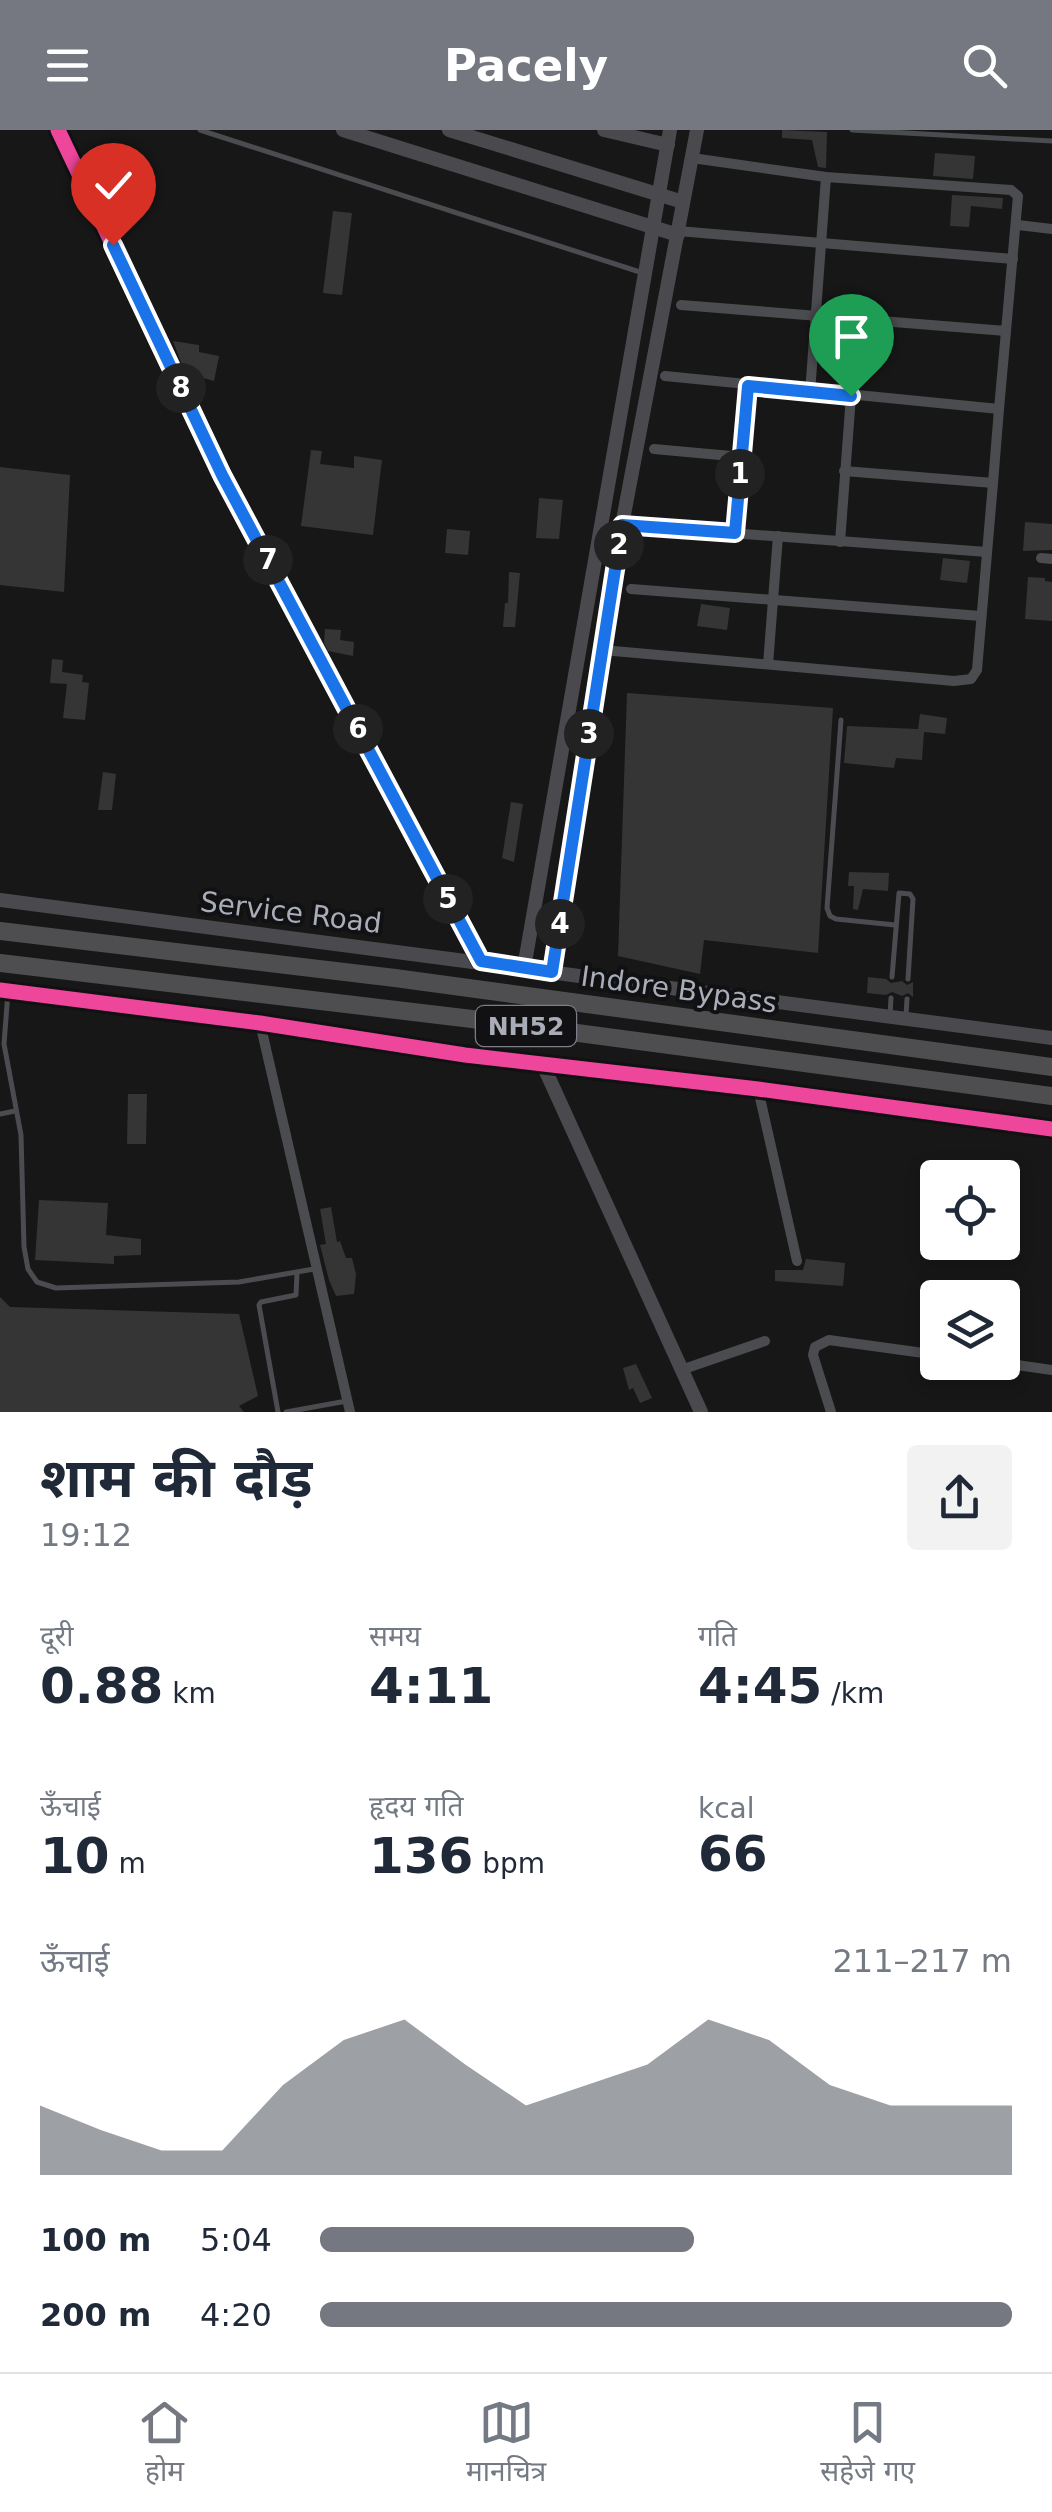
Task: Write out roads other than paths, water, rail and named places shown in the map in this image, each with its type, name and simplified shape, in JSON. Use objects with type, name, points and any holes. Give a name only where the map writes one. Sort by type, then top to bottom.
[{"type":"highway","name":"Indore Bypass","points":[[0,930],[414,981],[1052,1068]]},
{"type":"highway","name":"Indore Bypass","points":[[0,962],[492,1021],[1052,1096]]},
{"type":"street","points":[[58,130],[222,475],[481,961]]},
{"type":"street","points":[[342,130],[678,233],[1013,259]]},
{"type":"street","points":[[449,130],[684,202]]},
{"type":"street","points":[[524,968],[669,138],[604,130]]},
{"type":"street","points":[[552,972],[622,525],[696,130]]},
{"type":"street","points":[[602,650],[954,681],[971,678],[977,670],[1018,196],[1011,190],[826,177],[692,158]]},
{"type":"street","points":[[810,393],[826,177]]},
{"type":"street","points":[[1018,225],[1052,228]]},
{"type":"street","points":[[681,305],[1006,331]]},
{"type":"street","points":[[665,376],[999,409]]},
{"type":"street","points":[[735,533],[748,386]]},
{"type":"street","points":[[840,542],[851,396]]},
{"type":"street","points":[[654,449],[742,457]]},
{"type":"street","points":[[844,471],[993,483]]},
{"type":"street","points":[[622,525],[987,552]]},
{"type":"street","points":[[768,664],[778,536]]},
{"type":"street","points":[[632,588],[981,616]]},
{"type":"street","name":"Service Road","points":[[0,900],[1052,1038]]},
{"type":"street","points":[[4,990],[542,1065],[758,1088],[1052,1129]]},
{"type":"street","points":[[260,1023],[349,1406]]},
{"type":"street","points":[[542,1065],[702,1412]]},
{"type":"street","points":[[758,1088],[796,1261]]},
{"type":"street","points":[[682,1370],[766,1341]]},
{"type":"street","points":[[831,1412],[813,1355],[822,1342],[920,1352]]},
{"type":"street","points":[[1020,1365],[1052,1370]]},
{"type":"lane","points":[[200,130],[646,274]]},
{"type":"lane","points":[[852,130],[1052,141]]},
{"type":"lane","points":[[841,720],[830,916],[895,925]]},
{"type":"lane","points":[[892,977],[897,894],[912,896],[908,979]]},
{"type":"lane","points":[[4,990],[4,1044],[21,1135],[24,1247],[28,1269],[37,1282],[56,1288],[239,1282],[317,1268]]},
{"type":"lane","points":[[891,998],[898,1017]]},
{"type":"lane","points":[[898,1017],[907,998]]},
{"type":"lane","points":[[0,1114],[16,1111]]},
{"type":"lane","points":[[297,1274],[296,1295],[259,1305],[282,1412],[349,1406]]}]
